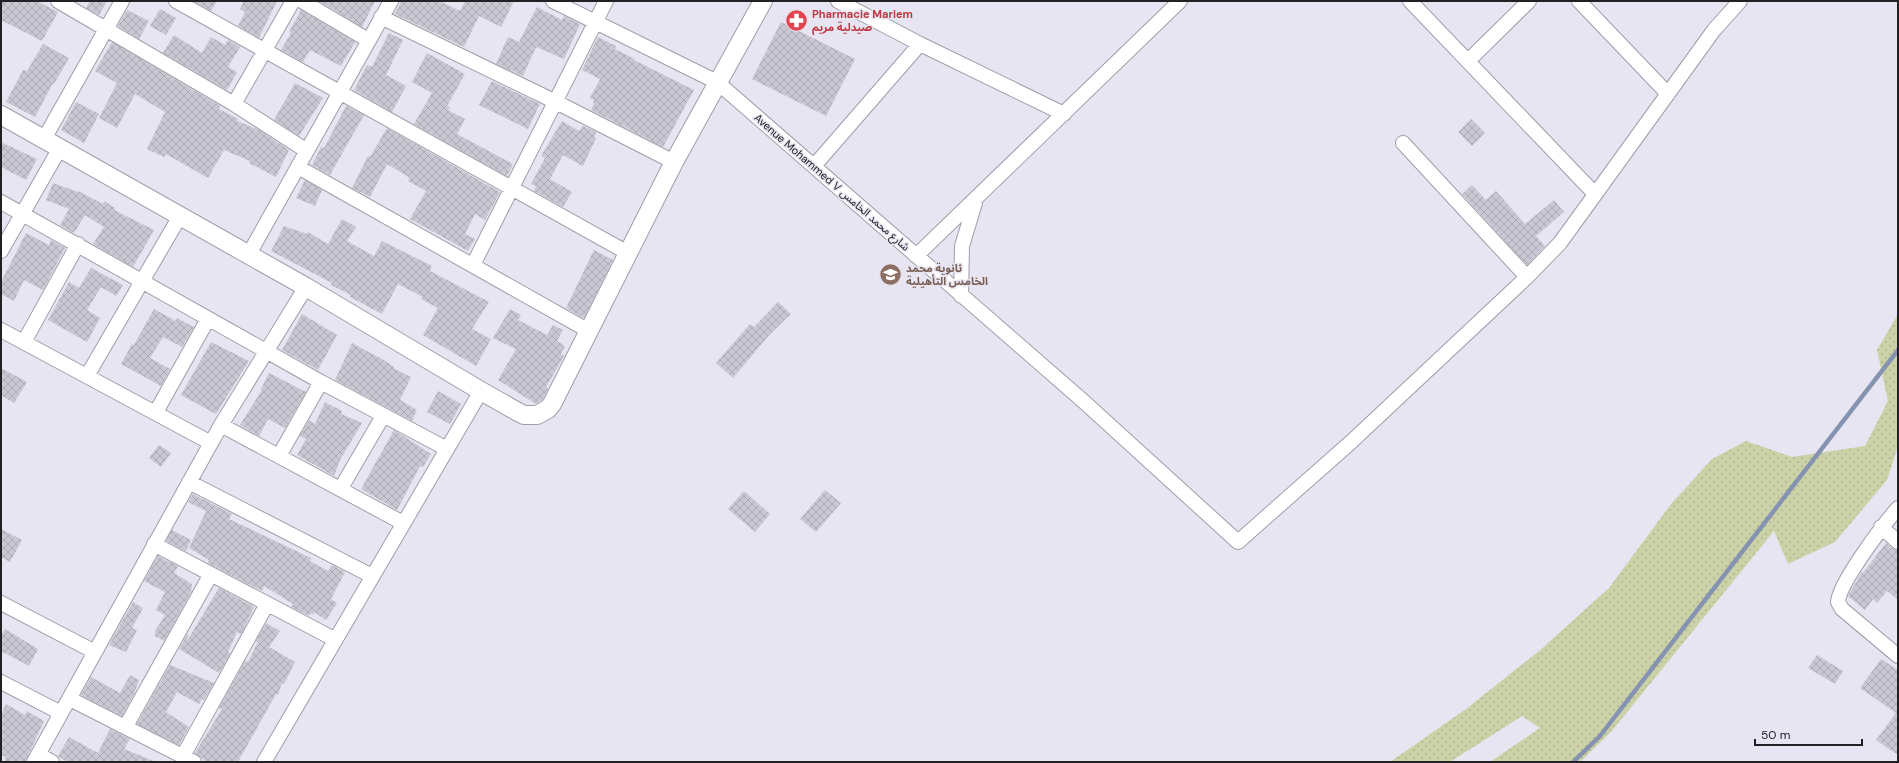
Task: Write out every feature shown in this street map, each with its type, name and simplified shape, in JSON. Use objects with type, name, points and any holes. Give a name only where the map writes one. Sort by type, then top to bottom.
[{"type":"street","points":[[58,1],[234,104],[307,151]]},
{"type":"street","points":[[44,139],[122,1]]},
{"type":"street","points":[[176,1],[628,253]]},
{"type":"street","points":[[234,104],[266,51],[293,1]]},
{"type":"street","points":[[302,1],[368,40]]},
{"type":"street","points":[[249,254],[391,1]]},
{"type":"street","name":"Avenue Mohammed V شارع محمد الخامس","points":[[553,1],[717,82],[916,256],[1180,1]]},
{"type":"street","points":[[473,266],[606,1]]},
{"type":"street","points":[[838,1],[920,44],[1064,114]]},
{"type":"street","points":[[1410,1],[1595,194]]},
{"type":"street","points":[[1468,61],[1529,1]]},
{"type":"street","points":[[1579,1],[1668,94]]},
{"type":"street","points":[[916,256],[960,296],[1082,400],[1238,542],[1351,442],[1527,277],[1560,243],[1714,30],[1740,1]]},
{"type":"street","points":[[1,115],[249,254],[481,392],[524,414],[531,415],[543,412],[552,404],[674,162],[758,3]]},
{"type":"street","points":[[381,17],[556,102],[674,162]]},
{"type":"street","points":[[814,166],[920,44]]},
{"type":"street","points":[[1403,143],[1527,277]]},
{"type":"street","points":[[1,251],[60,148]]},
{"type":"street","points":[[298,167],[589,331]]},
{"type":"street","points":[[960,296],[962,246],[976,199]]},
{"type":"street","points":[[1,202],[78,244],[141,282],[320,382],[446,449]]},
{"type":"street","points":[[87,376],[180,216]]},
{"type":"street","points":[[24,342],[78,244]]},
{"type":"street","points":[[52,762],[36,758],[221,425],[306,287]]},
{"type":"street","points":[[156,412],[208,319]]},
{"type":"street","points":[[1,330],[156,412],[211,443]]},
{"type":"street","points":[[279,456],[320,382]]},
{"type":"street","points":[[264,762],[334,639],[481,392]]},
{"type":"street","points":[[341,488],[382,416]]},
{"type":"street","points":[[221,425],[341,488],[403,523]]},
{"type":"street","points":[[189,482],[372,576]]},
{"type":"street","points":[[1898,508],[1881,527],[1846,583],[1838,602],[1842,609],[1898,656]]},
{"type":"street","points":[[1881,527],[1898,542]]},
{"type":"street","points":[[154,544],[334,639]]},
{"type":"street","points":[[126,726],[211,574]]},
{"type":"street","points":[[1,603],[94,652]]},
{"type":"street","points":[[70,699],[126,726],[188,759],[267,604]]},
{"type":"street","points":[[1,682],[61,713]]},
{"type":"green space","points":[[1898,314],[1898,446],[1887,480],[1835,542],[1788,564],[1774,531],[1611,732],[1580,762],[1490,762],[1540,728],[1522,716],[1450,762],[1390,762],[1466,709],[1539,651],[1609,588],[1671,504],[1712,459],[1746,441],[1792,457],[1865,446],[1888,401],[1877,350]]},
{"type":"building","points":[[1,1],[37,1],[58,12],[42,41],[1,20]]},
{"type":"building","points":[[90,1],[107,1],[99,15],[86,8]]},
{"type":"building","points":[[193,1],[217,1],[211,11]]},
{"type":"building","points":[[244,1],[277,1],[259,38],[238,26],[245,12],[240,9]]},
{"type":"building","points":[[319,1],[375,1],[362,27]]},
{"type":"building","points":[[401,1],[439,1],[460,11],[465,1],[514,1],[501,27],[479,16],[464,47],[395,14]]},
{"type":"building","points":[[537,7],[562,20],[564,16],[580,24],[564,59],[536,47],[523,76],[496,64],[508,37],[519,42]]},
{"type":"building","points":[[160,9],[176,18],[166,35],[150,26]]},
{"type":"building","points":[[127,10],[149,21],[139,39],[118,26]]},
{"type":"building","points":[[301,10],[355,42],[341,66],[310,50],[303,62],[281,50],[291,33],[289,32]]},
{"type":"building","points":[[781,22],[855,59],[826,116],[752,79]]},
{"type":"building","points":[[389,33],[403,40],[386,75],[406,86],[392,112],[354,90],[367,65],[372,67]]},
{"type":"building","points":[[174,35],[202,53],[211,37],[225,45],[228,40],[240,47],[228,67],[237,72],[227,90],[163,53]]},
{"type":"building","points":[[598,37],[616,46],[615,49],[635,59],[634,60],[694,90],[663,147],[591,110],[594,100],[590,98],[600,79],[582,70]]},
{"type":"building","points":[[112,42],[220,106],[219,109],[238,119],[237,121],[259,130],[289,150],[276,177],[249,163],[250,161],[224,150],[208,178],[166,154],[164,157],[147,149],[165,112],[135,94],[117,128],[99,118],[117,83],[95,71]]},
{"type":"building","points":[[43,44],[69,58],[54,84],[53,83],[35,117],[6,102],[23,70],[27,71]]},
{"type":"building","points":[[427,53],[465,74],[447,106],[450,107],[448,110],[465,119],[457,134],[513,164],[507,176],[414,124],[432,93],[412,82]]},
{"type":"building","points":[[492,81],[540,104],[528,129],[479,105]]},
{"type":"building","points":[[295,83],[323,98],[299,136],[274,120]]},
{"type":"building","points":[[76,102],[99,114],[84,143],[61,130]]},
{"type":"building","points":[[346,106],[364,115],[330,175],[312,165],[321,147],[324,148]]},
{"type":"building","points":[[1471,119],[1485,133],[1472,146],[1458,132]]},
{"type":"building","points":[[562,121],[579,131],[583,126],[596,132],[594,137],[596,138],[583,166],[563,155],[550,179],[572,192],[563,207],[534,191],[536,186],[531,184],[545,158],[541,156]]},
{"type":"building","points":[[387,128],[500,192],[485,220],[475,214],[465,234],[475,239],[468,251],[410,219],[426,191],[408,181],[410,178],[387,164],[370,197],[352,188],[368,156],[370,157]]},
{"type":"building","points":[[1,142],[37,159],[26,180],[1,167]]},
{"type":"building","points":[[305,180],[322,190],[315,206],[296,198]]},
{"type":"building","points":[[53,183],[78,191],[103,204],[104,201],[115,208],[114,210],[154,230],[133,267],[93,244],[104,227],[85,215],[74,233],[60,225],[69,209],[46,200]]},
{"type":"building","points":[[1472,185],[1486,200],[1496,191],[1525,224],[1554,200],[1564,212],[1536,236],[1545,246],[1527,265],[1462,194]]},
{"type":"building","points":[[342,219],[356,227],[347,241],[374,256],[382,241],[432,266],[430,271],[489,302],[472,329],[491,339],[476,366],[423,335],[438,308],[421,299],[423,297],[398,284],[382,314],[350,297],[351,295],[331,285],[332,283],[271,251],[284,226],[307,234],[308,232],[328,244]]},
{"type":"building","points":[[26,233],[49,245],[51,240],[65,248],[43,290],[24,280],[14,301],[1,294],[1,282]]},
{"type":"building","points":[[594,250],[613,260],[584,318],[566,308]]},
{"type":"building","points":[[91,268],[123,285],[116,296],[101,287],[87,310],[100,318],[87,342],[48,320],[69,282],[79,288]]},
{"type":"building","points":[[778,302],[791,314],[771,333],[733,378],[716,363],[750,324],[754,327]]},
{"type":"building","points":[[154,309],[176,321],[177,318],[194,327],[182,347],[163,337],[150,358],[170,369],[161,386],[121,364],[132,344],[134,345]]},
{"type":"building","points":[[510,309],[521,315],[518,320],[547,335],[553,325],[563,330],[557,341],[565,346],[561,354],[564,356],[546,387],[548,389],[543,399],[536,404],[498,380],[516,349],[493,338]]},
{"type":"building","points":[[302,314],[337,335],[318,370],[282,350]]},
{"type":"building","points":[[211,342],[249,361],[216,414],[181,395]]},
{"type":"building","points":[[352,343],[411,377],[400,400],[417,410],[412,421],[335,380]]},
{"type":"building","points":[[1,368],[27,382],[14,403],[1,395]]},
{"type":"building","points":[[269,373],[306,392],[285,428],[268,419],[259,436],[240,425],[262,390],[261,389]]},
{"type":"building","points":[[438,391],[461,404],[450,424],[427,412]]},
{"type":"building","points":[[325,402],[342,411],[341,414],[362,423],[340,460],[334,476],[297,455],[306,439],[300,436],[309,420],[315,424]]},
{"type":"building","points":[[394,430],[431,454],[423,467],[420,466],[397,510],[361,489]]},
{"type":"building","points":[[159,445],[171,453],[161,467],[149,458]]},
{"type":"building","points":[[825,490],[841,503],[816,532],[800,519]]},
{"type":"building","points":[[744,491],[770,514],[755,532],[728,509]]},
{"type":"building","points":[[193,494],[232,514],[229,519],[311,558],[310,561],[328,571],[332,565],[345,572],[331,599],[337,603],[326,620],[314,612],[313,615],[311,613],[309,616],[291,607],[293,604],[264,586],[262,591],[208,563],[209,560],[189,548],[206,511],[188,502]]},
{"type":"building","points":[[1,529],[22,540],[10,562],[1,557]]},
{"type":"building","points":[[172,530],[191,540],[186,551],[166,541]]},
{"type":"building","points":[[1886,543],[1893,549],[1898,550],[1898,600],[1887,591],[1877,603],[1873,599],[1865,610],[1848,596],[1862,572],[1863,573]]},
{"type":"building","points":[[158,556],[178,566],[174,573],[192,584],[191,592],[164,641],[155,636],[155,631],[165,615],[156,610],[165,592],[144,581]]},
{"type":"building","points":[[219,588],[254,607],[241,634],[237,632],[228,652],[230,654],[219,673],[179,649],[188,633],[187,641]]},
{"type":"building","points":[[133,602],[143,608],[132,628],[137,630],[126,652],[109,645]]},
{"type":"building","points":[[266,623],[280,631],[269,647],[295,662],[284,684],[282,683],[278,695],[276,694],[238,762],[207,762],[195,753],[222,709],[219,708],[245,661],[248,662],[258,642],[256,641]]},
{"type":"building","points":[[5,629],[38,649],[29,666],[1,651],[1,636]]},
{"type":"building","points":[[1817,655],[1843,671],[1835,684],[1808,668]]},
{"type":"building","points":[[1881,659],[1898,670],[1898,755],[1876,740],[1896,713],[1860,688]]},
{"type":"building","points":[[170,665],[214,683],[204,700],[202,699],[199,704],[177,692],[166,712],[189,727],[179,745],[137,724]]},
{"type":"building","points":[[130,675],[139,680],[134,694],[122,716],[81,695],[91,677],[120,693]]},
{"type":"building","points":[[6,704],[25,715],[27,711],[44,721],[25,762],[4,762],[6,757],[1,755],[1,715]]},
{"type":"building","points":[[110,729],[130,739],[124,749],[156,762],[67,762],[58,756],[69,737],[98,753]]},
{"type":"waterway","points":[[1573,762],[1600,736],[1898,350]]},
{"type":"place","name":"Pharmacie Mariem صيدلية مريم","points":[[796,20]]},
{"type":"place","name":"ثانوية محمد الخامس التأهيلية","points":[[891,274]]}]
